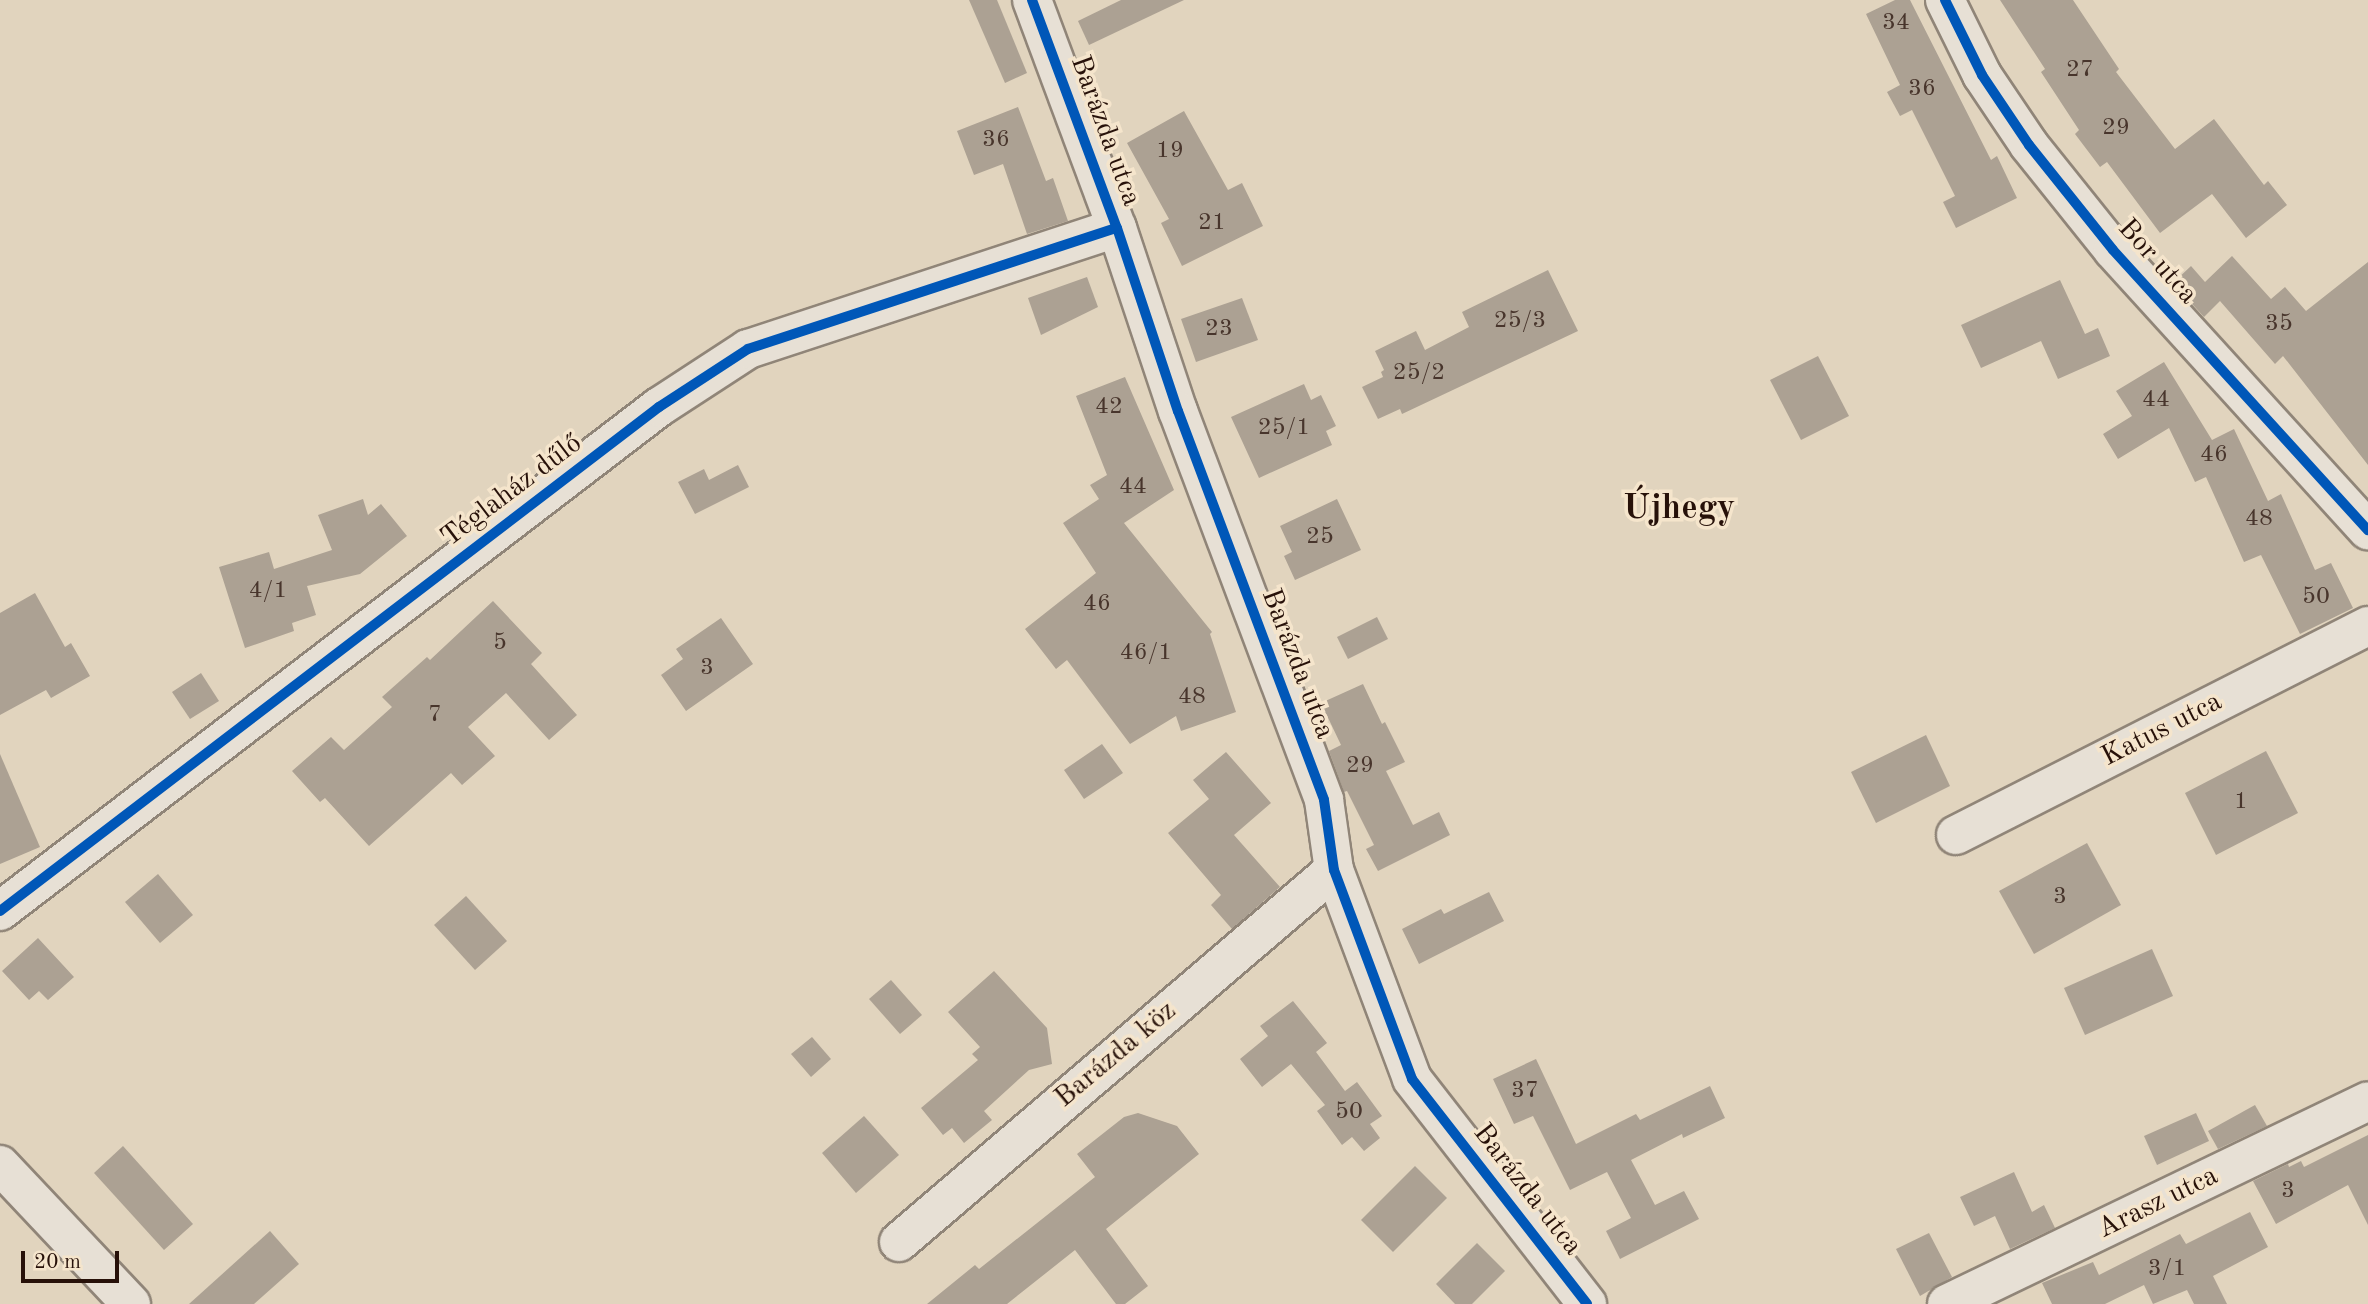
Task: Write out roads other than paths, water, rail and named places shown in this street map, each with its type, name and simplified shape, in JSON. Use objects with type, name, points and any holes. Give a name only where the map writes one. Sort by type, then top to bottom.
[{"type":"street","name":"Barázda utca","points":[[1032,0],[1117,228],[1178,411],[1324,800],[1334,870],[1412,1079],[1587,1304]]},
{"type":"street","name":"Bor utca","points":[[1945,0],[1983,75],[2054,176],[2113,250],[2368,530]]},
{"type":"street","name":"Téglaház dűlő","points":[[0,911],[659,407],[748,349],[1117,228]]},
{"type":"street","name":"Katus utca","points":[[1956,835],[2368,626]]},
{"type":"street","name":"Barázda köz","points":[[899,1242],[1334,870]]},
{"type":"street","name":"Arasz utca","points":[[1947,1304],[2368,1101]]},
{"type":"street","points":[[0,1165],[131,1304]]},
{"type":"district","name":"Újhegy","points":[[1679,509]]}]
